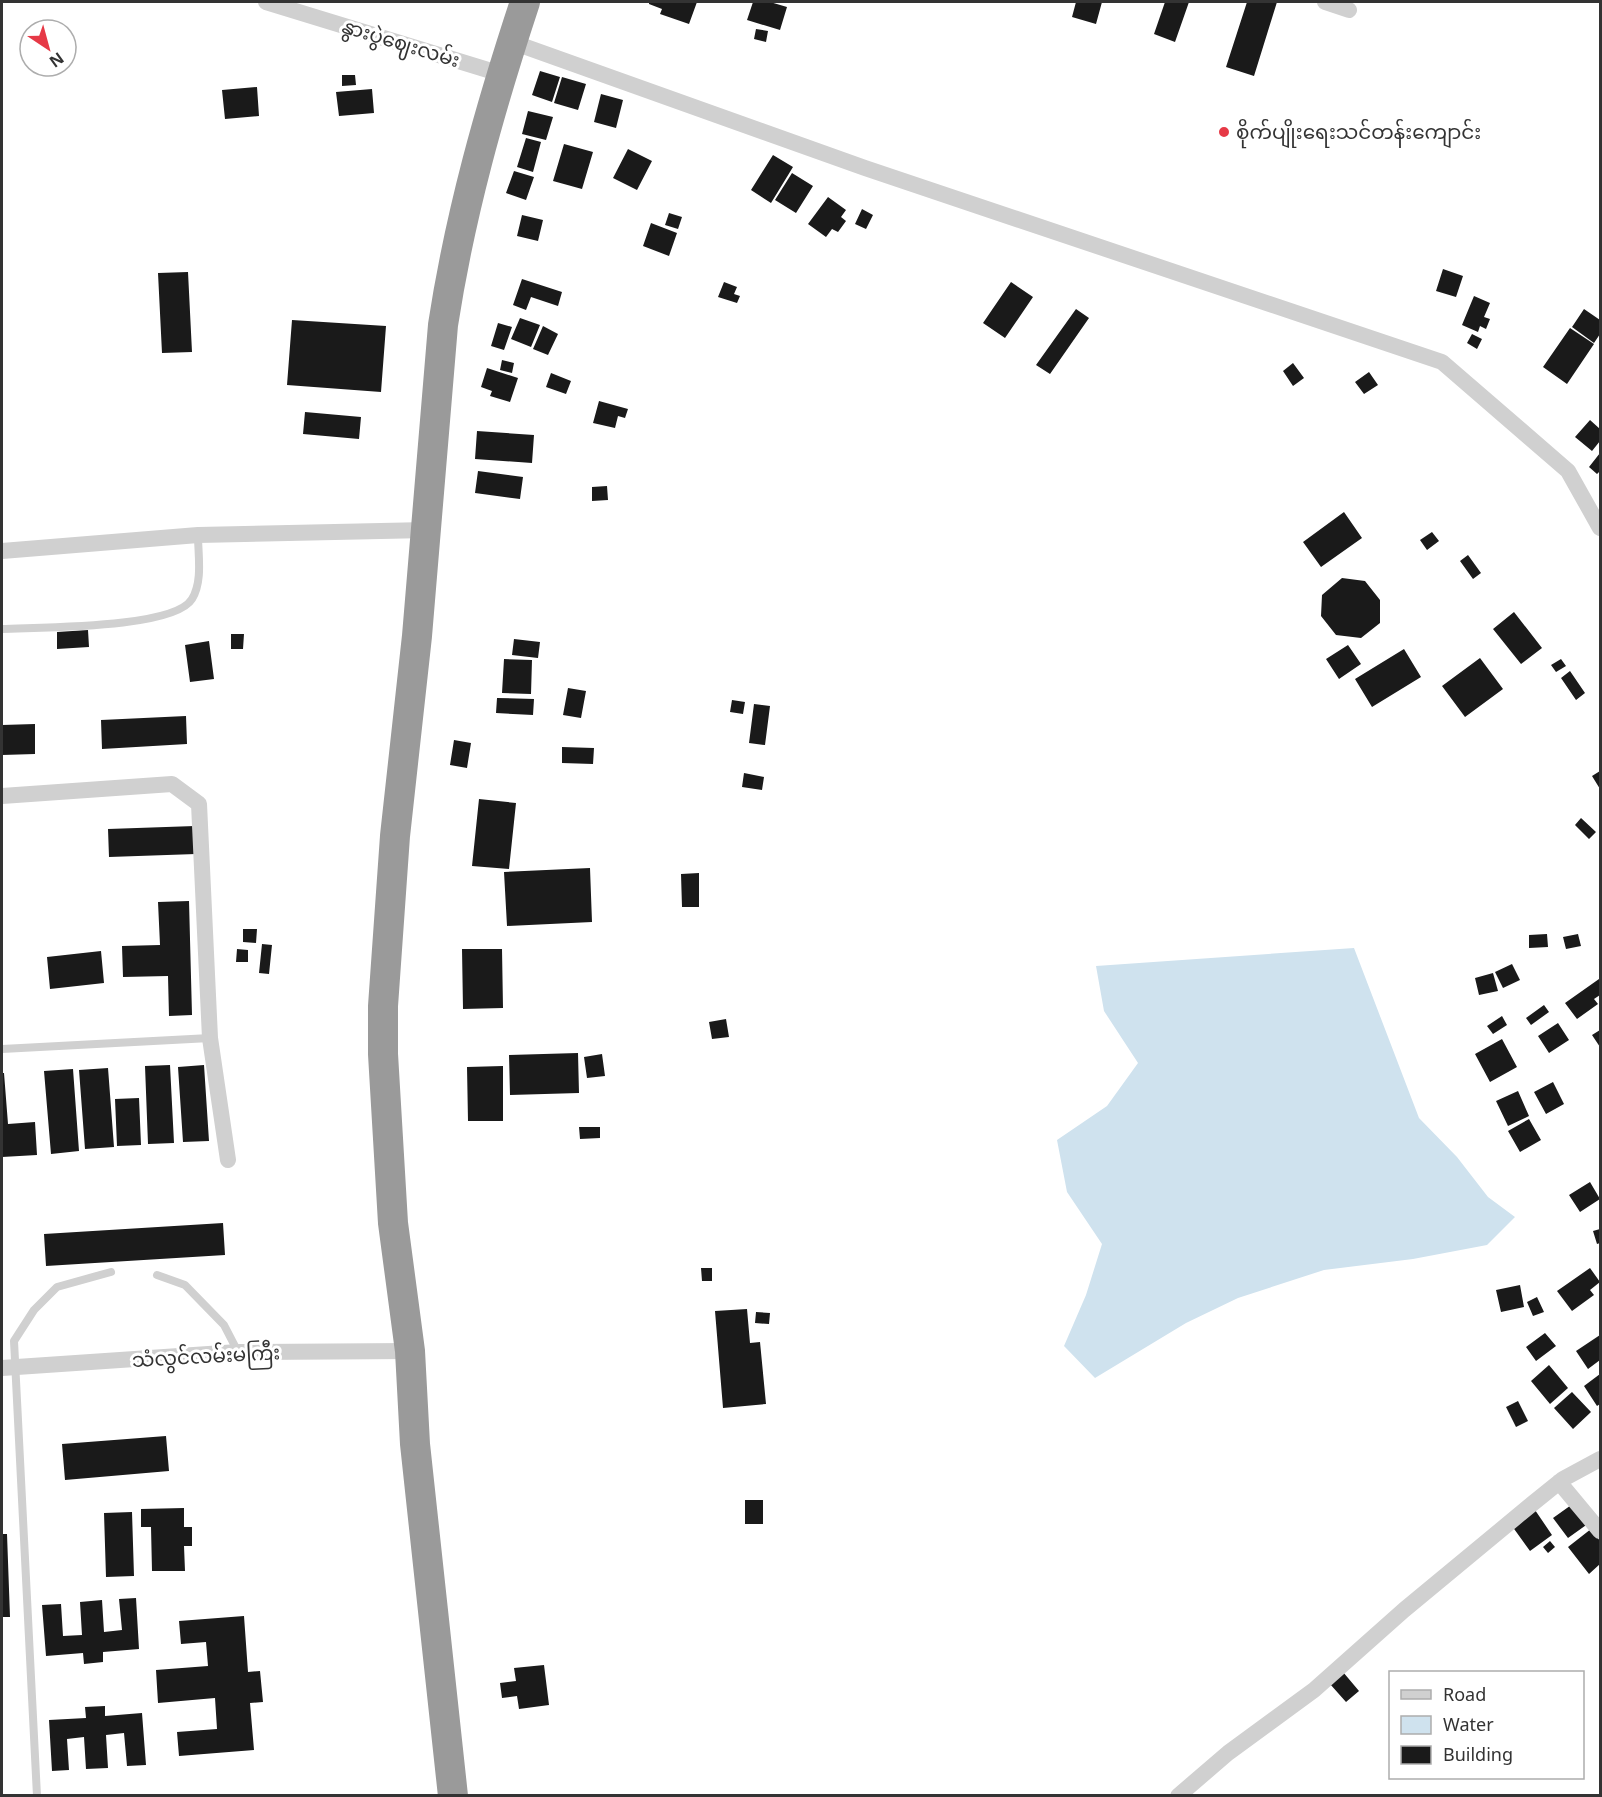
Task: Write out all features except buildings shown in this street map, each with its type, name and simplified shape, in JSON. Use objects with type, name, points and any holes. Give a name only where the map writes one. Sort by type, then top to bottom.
[{"type":"highway","points":[[453,1796],[415,1444],[410,1351],[393,1223],[385,1105],[383,1006],[395,836],[427,530],[443,325],[473,172],[501,74],[525,2]]},
{"type":"street","name":"နွားပွဲဈေးလမ်း","points":[[266,2],[501,74]]},
{"type":"street","points":[[1325,2],[1349,10]]},
{"type":"street","points":[[512,42],[876,172],[1442,362],[1568,471],[1600,528]]},
{"type":"street","points":[[2,551],[198,535],[427,530]]},
{"type":"street","points":[[2,796],[172,784],[199,804],[210,1038],[228,1160]]},
{"type":"street","name":"သံလွင်လမ်းမကြီး","points":[[9,1368],[238,1352],[410,1351]]},
{"type":"street","points":[[1178,1796],[1227,1752],[1314,1690],[1404,1610],[1559,1482],[1600,1459]]},
{"type":"street","points":[[1559,1482],[1600,1531]]},
{"type":"lane","points":[[2,629],[148,621],[174,613],[192,600],[198,578],[198,535]]},
{"type":"lane","points":[[2,1048],[210,1038]]},
{"type":"lane","points":[[37,1796],[9,1368],[14,1341],[34,1310],[57,1287],[111,1272]]},
{"type":"lane","points":[[157,1275],[185,1285],[201,1300],[224,1325],[238,1352]]},
{"type":"water","points":[[1354,948],[1419,1118],[1457,1157],[1488,1197],[1515,1217],[1487,1245],[1413,1259],[1324,1270],[1238,1298],[1186,1323],[1095,1378],[1064,1346],[1086,1295],[1102,1244],[1067,1192],[1057,1140],[1107,1106],[1138,1063],[1104,1011],[1096,966]]},
{"type":"place","name":"စိုက်ပျိုးရေးသင်တန်းကျောင်း","points":[[1224,132]]}]
